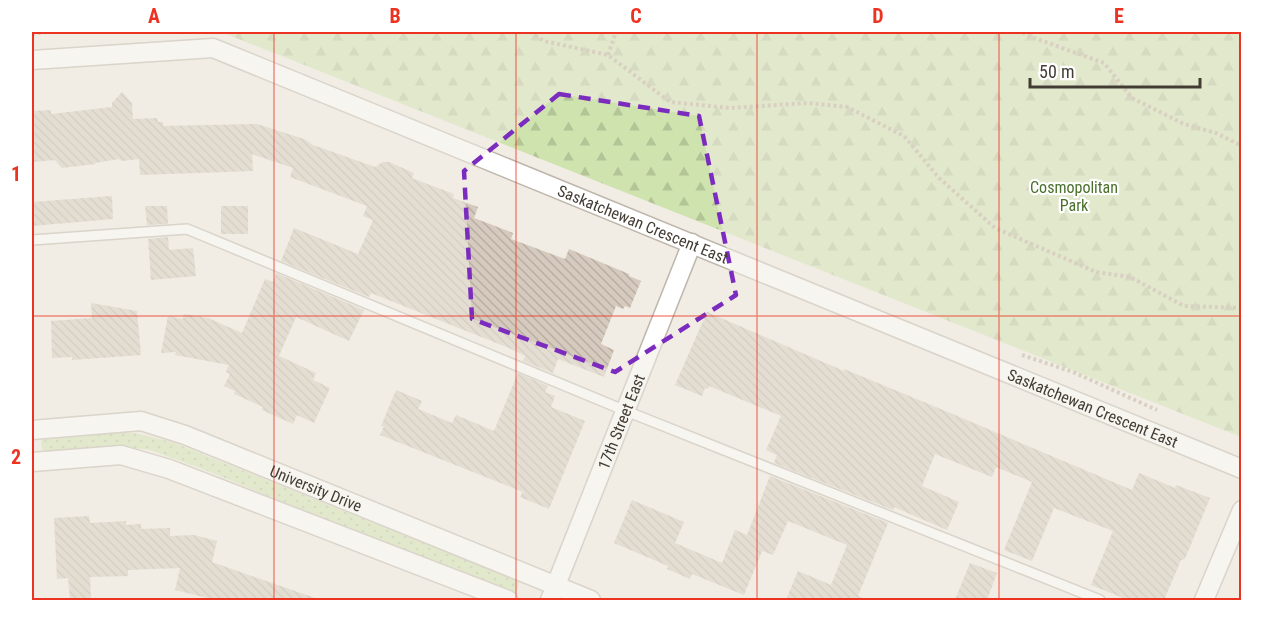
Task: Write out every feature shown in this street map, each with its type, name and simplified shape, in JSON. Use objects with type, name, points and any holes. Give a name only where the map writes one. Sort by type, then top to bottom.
[{"type":"street","name":"Saskatchewan Crescent East","points":[[32,60],[213,48],[1242,469]]},
{"type":"street","name":"17th Street East","points":[[553,593],[692,243]]},
{"type":"street","name":"University Drive","points":[[32,430],[141,422],[185,435],[553,593],[591,600]]},
{"type":"street","points":[[32,462],[121,456],[169,469],[508,600]]},
{"type":"street","points":[[1204,600],[1242,510]]},
{"type":"lane","points":[[32,240],[187,229],[626,411],[1100,600]]},
{"type":"path","points":[[32,34],[45,32]]},
{"type":"path","points":[[530,32],[544,41],[608,55],[670,102],[730,108],[808,103],[847,107],[904,136],[939,178],[995,228],[1096,272],[1130,277],[1184,306],[1242,308]]},
{"type":"path","points":[[608,55],[616,32]]},
{"type":"path","points":[[1023,32],[1104,63],[1132,98],[1184,124],[1215,133],[1242,146]]},
{"type":"highlighted area","points":[[559,94],[699,116],[736,295],[615,372],[472,319],[464,171]]},
{"type":"green space","name":"Cosmopolitan Park","points":[[221,32],[1241,32],[1241,437]]},
{"type":"green space","points":[[135,433],[172,442],[518,581],[516,593],[512,595],[200,468],[150,450],[122,447],[47,452],[42,450],[41,441],[44,438]]},
{"type":"building","points":[[122,92],[132,103],[133,119],[157,118],[158,122],[163,122],[163,126],[257,124],[304,139],[313,145],[375,167],[383,162],[389,162],[414,173],[412,178],[454,194],[453,198],[478,207],[474,218],[513,233],[511,239],[565,259],[569,249],[641,281],[630,308],[625,306],[623,309],[616,306],[601,344],[614,350],[604,377],[558,359],[553,373],[523,361],[525,356],[509,348],[371,293],[369,297],[281,261],[294,228],[358,254],[373,220],[363,216],[367,206],[290,177],[293,168],[252,154],[253,171],[140,175],[139,159],[122,161],[119,159],[62,168],[55,160],[32,162],[32,115],[34,111],[51,110],[51,114],[112,107],[112,103]]},
{"type":"building","points":[[112,196],[113,219],[32,226],[32,202]]},
{"type":"building","points":[[145,206],[167,206],[168,224],[147,225]]},
{"type":"building","points":[[221,206],[248,206],[248,234],[221,234]]},
{"type":"building","points":[[168,237],[169,250],[193,248],[196,276],[151,280],[148,239]]},
{"type":"building","points":[[276,273],[364,310],[349,341],[296,317],[279,356],[316,373],[313,380],[330,388],[314,423],[297,415],[293,424],[234,394],[235,391],[224,386],[230,374],[226,372],[229,365],[175,355],[176,352],[161,353],[168,316],[183,319],[184,314],[208,318],[242,333],[265,279],[273,282]]},
{"type":"building","points":[[91,303],[137,311],[141,355],[72,360],[72,357],[52,358],[51,321],[92,318]]},
{"type":"building","points":[[707,312],[1132,490],[1139,473],[1175,488],[1176,485],[1210,498],[1185,559],[1181,560],[1164,600],[1128,600],[1091,585],[1113,531],[1054,508],[1032,561],[1004,550],[1032,482],[996,467],[992,477],[935,454],[922,486],[959,502],[947,530],[894,507],[893,510],[774,463],[777,455],[766,450],[781,416],[709,386],[708,389],[705,388],[702,396],[675,385]]},
{"type":"building","points":[[518,373],[548,386],[545,392],[555,396],[551,407],[585,421],[549,509],[520,497],[523,492],[380,435],[384,426],[381,426],[396,390],[422,401],[418,409],[452,423],[456,415],[494,431]]},
{"type":"building","points":[[770,476],[888,523],[858,596],[868,600],[786,600],[798,571],[831,585],[847,545],[788,521],[773,555],[762,551],[744,595],[692,574],[690,579],[667,569],[668,566],[614,543],[632,500],[684,522],[675,543],[722,563],[735,530],[747,535]]},
{"type":"building","points":[[89,516],[90,523],[126,521],[126,525],[141,524],[141,529],[170,528],[170,536],[194,535],[217,541],[212,562],[315,598],[314,600],[216,600],[175,590],[180,568],[128,570],[128,576],[90,577],[91,600],[70,600],[68,578],[57,579],[54,518]]},
{"type":"building","points":[[970,563],[997,573],[987,600],[955,600]]}]
